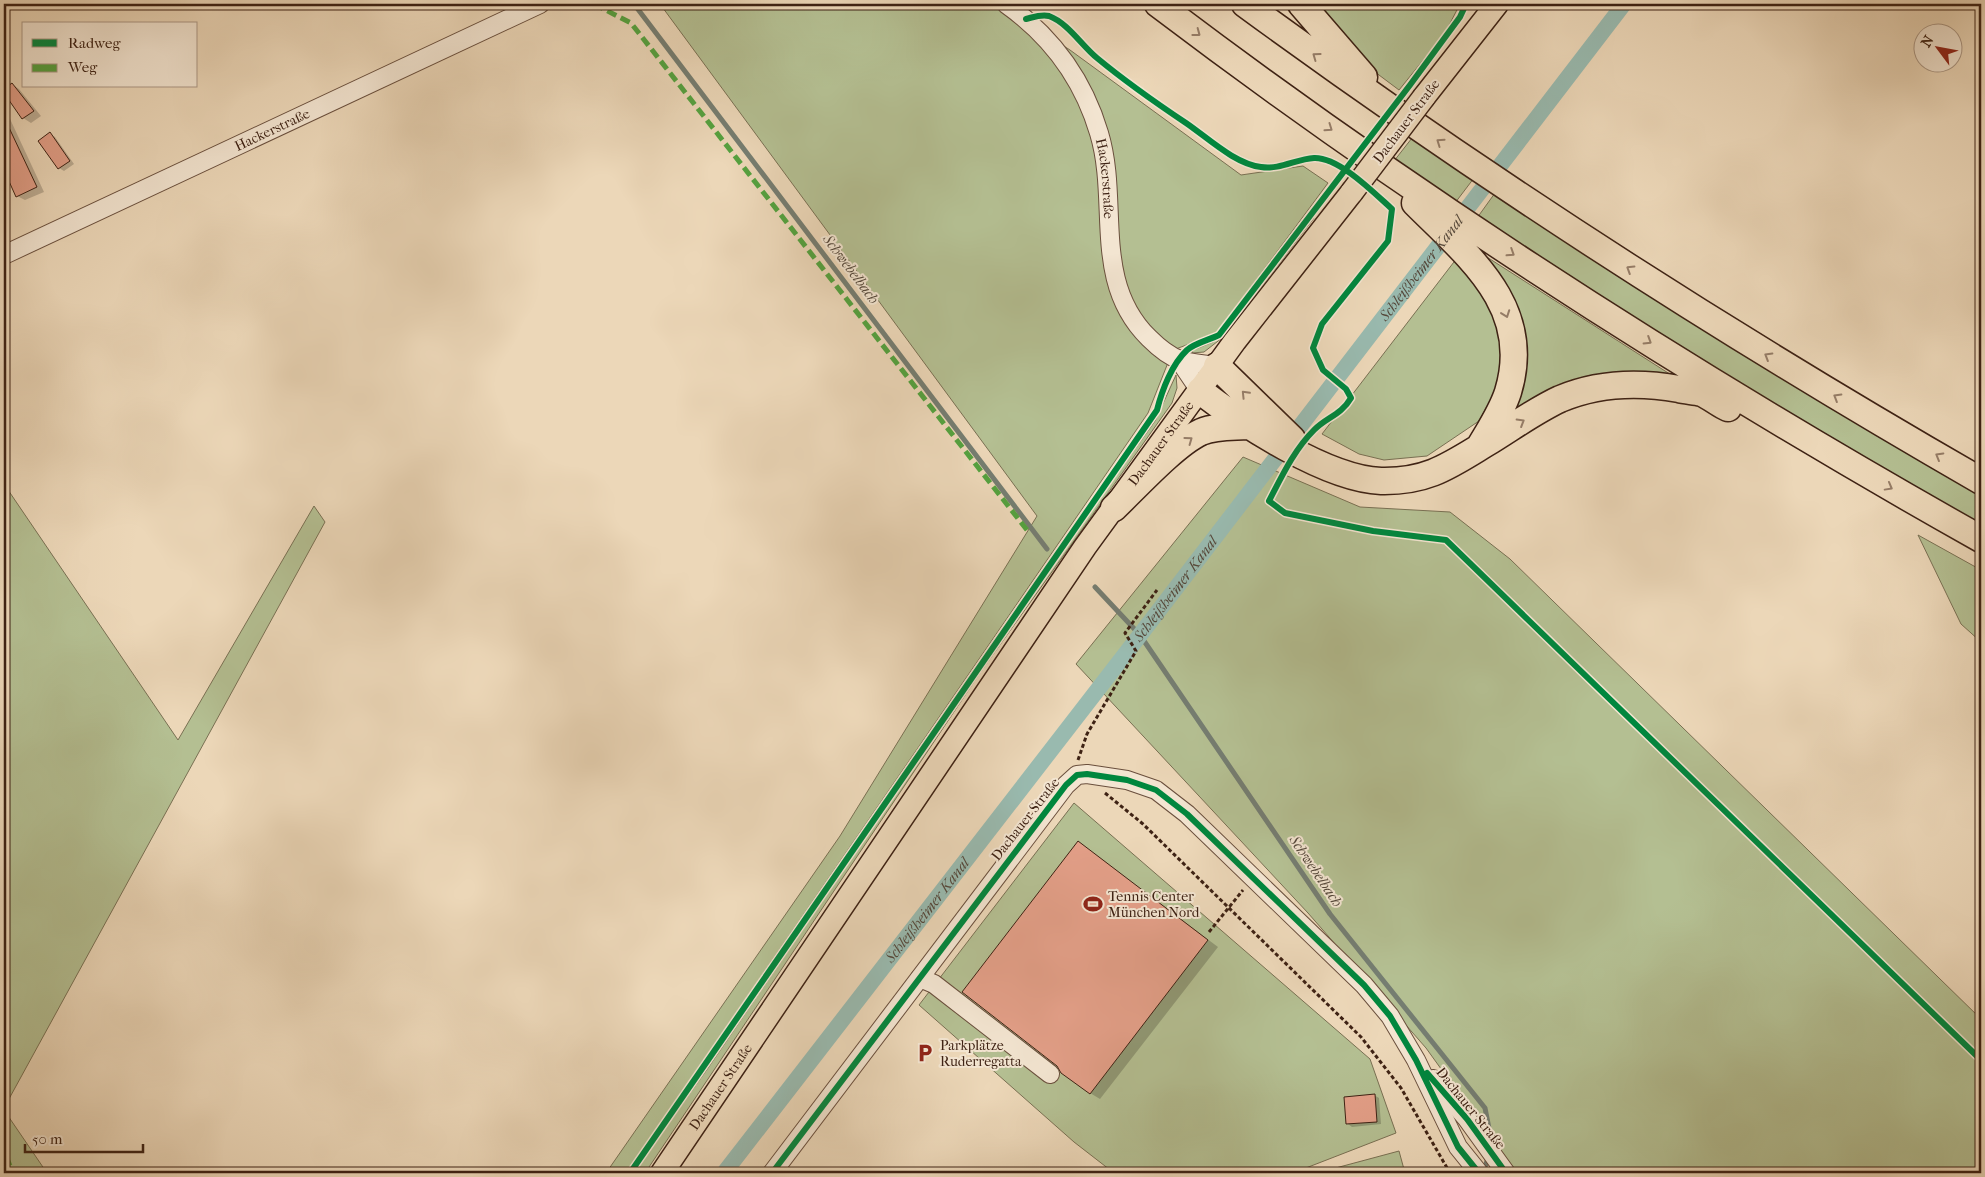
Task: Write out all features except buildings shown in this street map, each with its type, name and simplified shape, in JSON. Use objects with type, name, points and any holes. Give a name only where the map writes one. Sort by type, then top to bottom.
[{"type":"highway","points":[[1158,4],[1369,156],[1455,228],[1582,300],[1846,463],[1981,540]]},
{"type":"highway","points":[[1245,4],[1480,170],[1755,348],[1981,480]]},
{"type":"highway","points":[[1300,4],[1399,114]]},
{"type":"highway","points":[[1455,228],[1478,266],[1495,288],[1507,312],[1513,338],[1514,368],[1507,394],[1479,447]]},
{"type":"highway","points":[[1217,366],[1262,427]]},
{"type":"highway","points":[[1200,392],[1262,427],[1317,462],[1354,477],[1380,481],[1406,480],[1434,474],[1460,461],[1479,447],[1560,399],[1591,389],[1620,385],[1656,385],[1701,393],[1803,451],[1846,463]]},
{"type":"highway","points":[[1114,508],[1188,440],[1203,431],[1222,427],[1262,427]]},
{"type":"main road","name":"Dachauer Straße","points":[[662,1173],[1027,630],[1114,508],[1200,392],[1217,366],[1498,4]]},
{"type":"street","name":"Hackerstraße","points":[[4,255],[540,4]]},
{"type":"street","name":"Hackerstraße","points":[[1006,4],[1048,39],[1066,62],[1080,88],[1099,133],[1105,163],[1109,237],[1119,289],[1127,311],[1139,328],[1153,342],[1179,360],[1200,392]]},
{"type":"street","name":"Hackerstraße","points":[[1179,360],[1217,366]]},
{"type":"street","name":"Dachauer Straße","points":[[772,1173],[1066,785],[1082,775],[1127,780],[1156,790],[1187,814],[1364,985],[1390,1016],[1416,1060],[1458,1147],[1478,1173]]},
{"type":"street","points":[[920,978],[934,984],[1050,1074]]},
{"type":"street","name":"Dachauer Straße","points":[[1416,1060],[1467,1119],[1504,1170]]},
{"type":"path","points":[[1157,590],[1125,634],[1136,651],[1087,734],[1078,756],[1082,775],[1144,824],[1361,1037],[1401,1088],[1450,1173]]},
{"type":"path","points":[[1209,932],[1252,878]]},
{"type":"green space","points":[[660,4],[998,4],[1070,50],[1241,175],[1303,166],[1328,183],[1216,334],[1173,350],[1148,413],[626,1173],[606,1173],[840,836],[1037,516]]},
{"type":"green space","points":[[1309,4],[1460,4],[1445,33],[1399,90],[1375,72]]},
{"type":"green space","points":[[1412,138],[1474,178],[1455,203],[1394,161]]},
{"type":"green space","points":[[1495,193],[1981,491],[1981,537],[1477,218]]},
{"type":"green space","points":[[1312,216],[1314,218],[1222,338],[1204,352],[1192,353],[1193,350],[1213,342],[1219,337]]},
{"type":"green space","points":[[1479,252],[1676,378],[1505,424],[1524,371]]},
{"type":"green space","points":[[1457,258],[1487,292],[1504,331],[1504,375],[1479,421],[1427,456],[1384,460],[1359,454],[1322,434]]},
{"type":"green space","points":[[1176,375],[1177,388],[1172,403],[980,673],[645,1173],[633,1173],[708,1068],[1041,581],[1155,421]]},
{"type":"green space","points":[[1243,457],[1360,507],[1450,512],[1510,559],[1981,1019],[1981,1173],[1516,1173],[1426,1048],[1308,913],[1076,664]]},
{"type":"green space","points":[[4,484],[178,740],[314,506],[325,522],[4,1108]]},
{"type":"green space","points":[[1918,535],[1981,570],[1981,642],[1961,624]]},
{"type":"green space","name":"Tennis Center München Nord","points":[[1074,803],[1370,1059],[1396,1133],[1293,1173],[1114,1173],[1074,1142],[919,1005]]},
{"type":"green space","points":[[4,1110],[47,1173],[4,1173]]},
{"type":"green space","points":[[1399,1151],[1405,1173],[1317,1173]]},
{"type":"waterway","name":"Schwebelbach","points":[[634,4],[1047,549]]},
{"type":"waterway","name":"Schleißheimer Kanal","points":[[724,1173],[1624,4]]},
{"type":"waterway","name":"Schwebelbach","points":[[1095,587],[1140,635],[1330,914],[1485,1108],[1492,1144]]},
{"type":"waterway","name":"Schwebelbach","points":[[1483,1173],[1489,1155]]},
{"type":"marked path","points":[[594,4],[631,23],[1027,530]]},
{"type":"marked path","points":[[4,1158],[8,1161],[13,1173]]},
{"type":"cycle path","points":[[630,1173],[1157,410],[1165,386],[1177,362],[1190,348],[1219,335],[1410,85],[1460,17],[1466,4]]},
{"type":"cycle path","points":[[1026,19],[1043,15],[1056,19],[1069,29],[1091,53],[1119,75],[1222,150],[1241,161],[1268,168],[1307,159],[1324,159],[1345,169],[1356,177],[1392,209],[1388,241],[1322,324],[1313,348],[1323,370],[1346,389],[1351,398],[1343,408],[1314,430],[1300,446],[1269,501],[1285,513],[1373,531],[1446,540],[1981,1060]]},
{"type":"cycle path","points":[[772,1173],[1066,785],[1077,775],[1087,774],[1127,780],[1156,790],[1187,814],[1364,985],[1390,1016],[1416,1060],[1458,1147],[1479,1173]]},
{"type":"cycle path","points":[[1427,1073],[1467,1119],[1506,1173]]},
{"type":"place","name":"Tennis Center München Nord","points":[[1093,904]]},
{"type":"place","name":"Parkplätze Ruderregatta","points":[[925,1053]]}]
